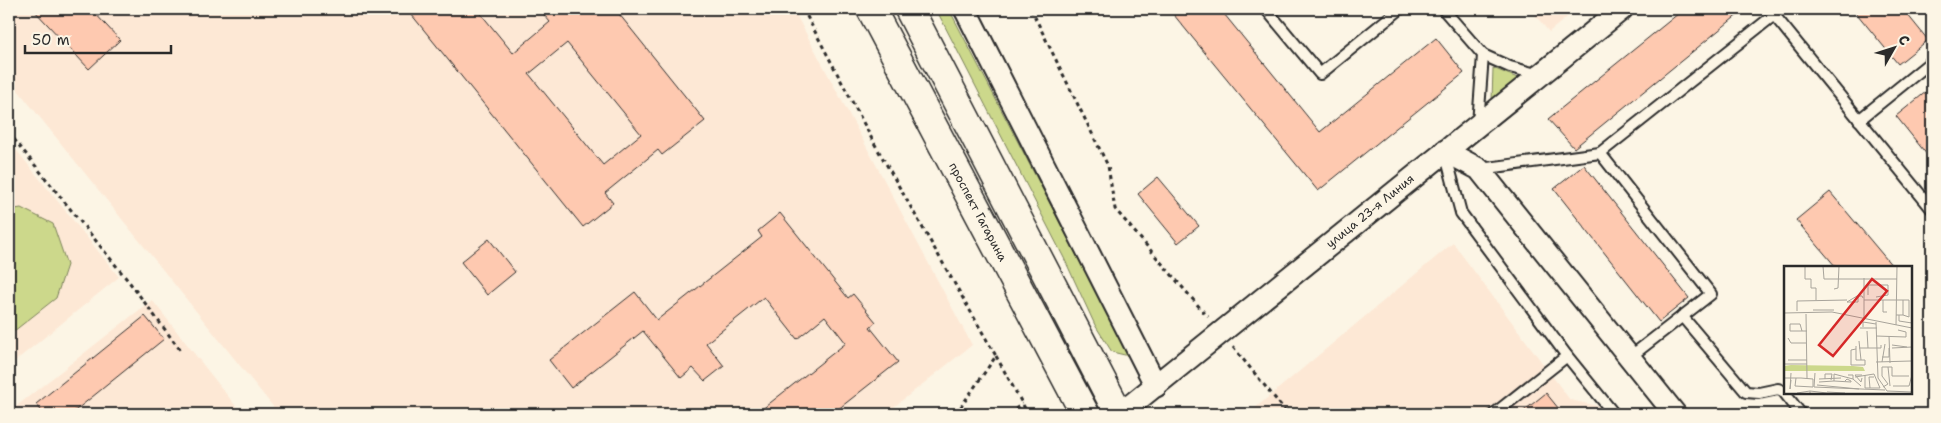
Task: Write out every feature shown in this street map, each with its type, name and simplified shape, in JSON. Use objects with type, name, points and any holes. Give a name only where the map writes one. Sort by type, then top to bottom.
[{"type":"main road","name":"проспект Гагарина","points":[[872,9],[1085,414]]},
{"type":"main road","points":[[909,9],[1120,414]]},
{"type":"street","points":[[965,9],[1156,386]]},
{"type":"street","name":"улица 23-я Линия","points":[[1120,414],[1622,9]]},
{"type":"street","points":[[1445,151],[1479,170],[1675,414]]},
{"type":"lane","points":[[1266,9],[1320,74],[1400,9]]},
{"type":"lane","points":[[1443,9],[1483,54],[1510,67],[1541,75]]},
{"type":"lane","points":[[1479,170],[1600,153],[1774,15],[1932,209]]},
{"type":"lane","points":[[1478,125],[1483,54]]},
{"type":"lane","points":[[1859,120],[1931,65]]},
{"type":"lane","points":[[1445,151],[1461,213],[1567,356],[1614,414]]},
{"type":"lane","points":[[1600,153],[1711,294],[1630,357]]},
{"type":"lane","points":[[1682,316],[1746,392],[1759,393],[1778,389],[1782,391],[1801,414]]},
{"type":"lane","points":[[1494,414],[1567,356]]},
{"type":"path","points":[[803,9],[873,141],[1028,414]]},
{"type":"path","points":[[1031,9],[1108,166],[1115,209],[1221,332],[1288,414]]},
{"type":"path","points":[[9,133],[130,283],[181,351]]},
{"type":"path","points":[[956,414],[996,356]]},
{"type":"path","points":[[1010,414],[1022,404]]},
{"type":"shaded area","points":[[9,9],[793,9],[972,345],[885,414],[279,414],[9,79]]},
{"type":"shaded area","points":[[1530,9],[1577,9],[1549,32]]},
{"type":"shaded area","points":[[9,141],[119,277],[9,366]]},
{"type":"shaded area","points":[[1453,243],[1570,400],[1635,414],[1248,414]]},
{"type":"shaded area","points":[[152,300],[242,414],[9,414],[9,412]]},
{"type":"green space","points":[[936,9],[949,9],[1129,356],[1112,352],[1095,325],[1064,258]]},
{"type":"green space","points":[[1493,68],[1520,79],[1492,100]]},
{"type":"green space","points":[[21,208],[53,224],[67,265],[56,298],[9,335],[9,210]]},
{"type":"building","points":[[33,9],[91,9],[120,40],[89,69]]},
{"type":"building","points":[[407,9],[477,9],[513,53],[550,22],[539,9],[615,9],[705,121],[662,155],[658,150],[605,193],[613,203],[583,227]],"holes":[[[567,43],[641,134],[603,165],[529,74]]]},
{"type":"building","points":[[1169,9],[1220,9],[1320,132],[1436,38],[1464,73],[1318,191]]},
{"type":"building","points":[[1684,9],[1745,9],[1574,148],[1548,119]]},
{"type":"building","points":[[1853,9],[1903,9],[1928,40],[1898,64]]},
{"type":"building","points":[[1932,87],[1932,161],[1896,116]]},
{"type":"building","points":[[1584,165],[1689,298],[1659,322],[1554,189]]},
{"type":"building","points":[[1158,177],[1199,226],[1178,243],[1138,194]]},
{"type":"building","points":[[1830,192],[1892,266],[1835,266],[1796,220]]},
{"type":"building","points":[[780,213],[848,298],[853,294],[876,322],[870,327],[898,362],[832,414],[756,414],[846,343],[825,316],[797,339],[764,297],[706,343],[724,366],[705,381],[693,368],[681,378],[643,331],[571,388],[549,360],[635,292],[657,320],[762,237],[758,231]]},
{"type":"building","points":[[489,239],[515,272],[487,295],[461,262]]},
{"type":"building","points":[[145,316],[164,339],[71,414],[44,414],[36,404]]},
{"type":"building","points":[[1546,393],[1563,414],[1520,414]]}]
